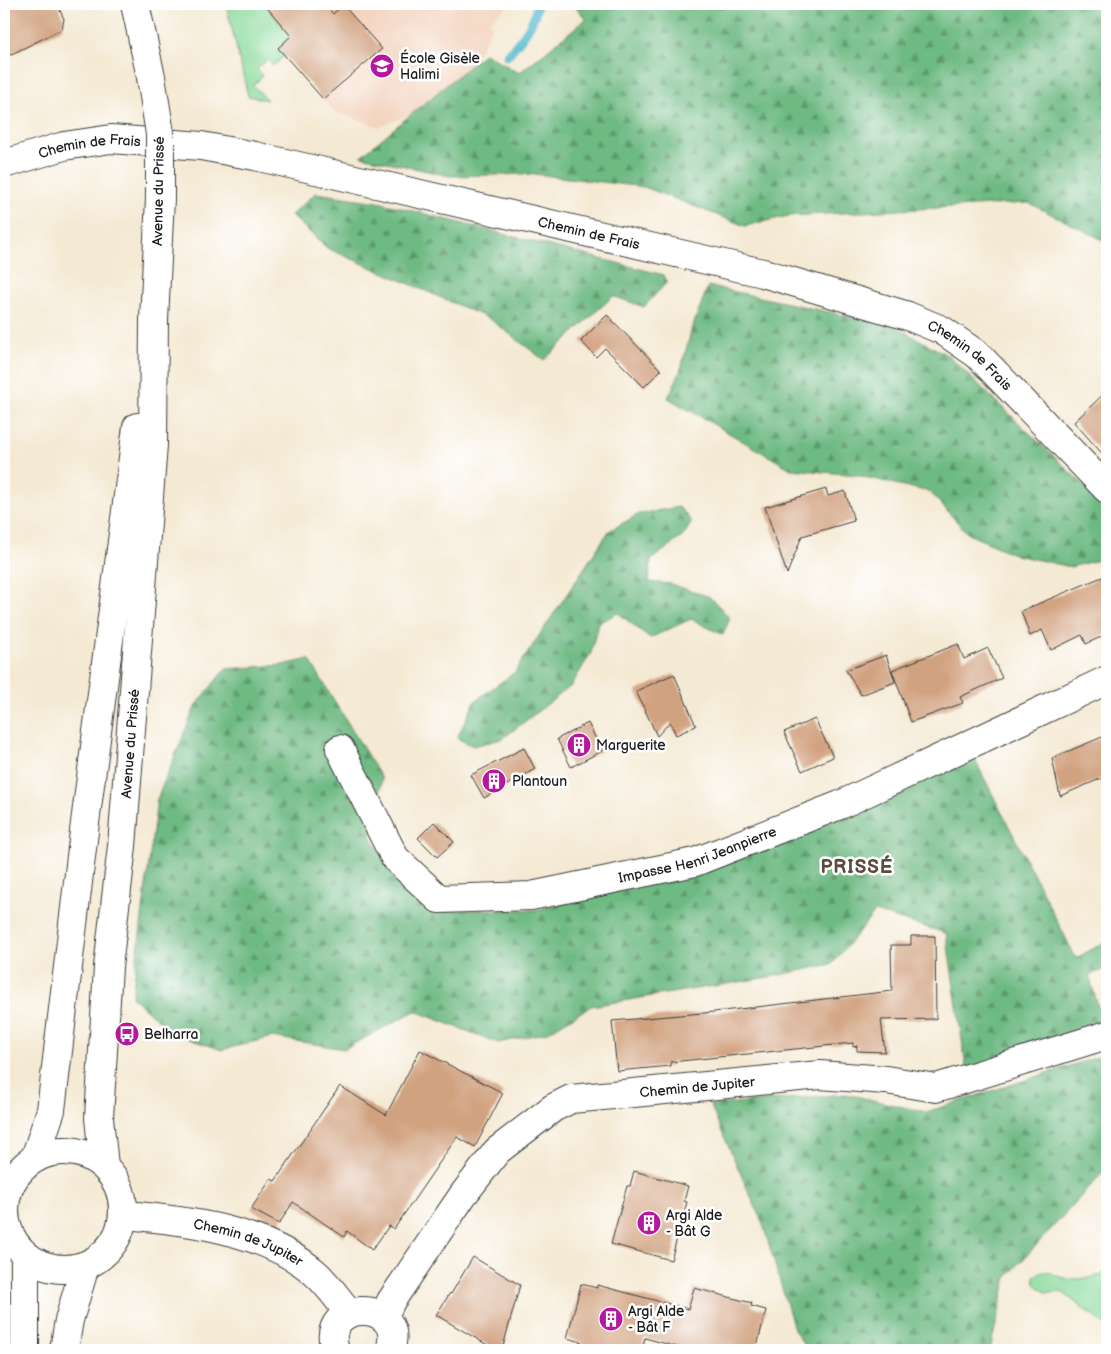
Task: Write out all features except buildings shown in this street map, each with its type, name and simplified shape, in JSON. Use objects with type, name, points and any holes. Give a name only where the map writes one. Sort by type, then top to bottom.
[{"type":"street","name":"Avenue du Prissé","points":[[104,1166],[98,1118],[108,967],[122,846],[153,445],[154,320],[160,198],[160,134],[151,77],[135,4]]},
{"type":"street","name":"Chemin de Frais","points":[[4,164],[64,146],[111,139],[201,146],[255,156],[763,274],[899,313],[942,330],[978,355],[1107,489]]},
{"type":"street","name":"Avenue du Prissé","points":[[36,1158],[51,1110],[89,794],[135,442],[154,320]]},
{"type":"street","name":"Impasse Henri Jeanpierre","points":[[340,749],[395,858],[439,899],[530,896],[695,862],[840,805],[1107,680]]},
{"type":"street","name":"Chemin de Jupiter","points":[[383,1318],[391,1302],[463,1195],[497,1152],[553,1108],[571,1100],[820,1075],[886,1080],[936,1088],[1107,1035]]},
{"type":"street","points":[[71,1151],[88,1156],[104,1166],[119,1188],[123,1201],[124,1215],[118,1236],[104,1254],[85,1266],[69,1270],[54,1269],[38,1264],[25,1256],[14,1242],[7,1226],[4,1208],[7,1193],[23,1167],[36,1158],[53,1152],[71,1151]]},
{"type":"street","name":"Chemin de Jupiter","points":[[124,1215],[225,1230],[252,1237],[298,1260],[314,1272],[328,1286],[349,1313]]},
{"type":"street","points":[[24,1350],[25,1256]]},
{"type":"street","points":[[64,1350],[69,1320],[85,1266]]},
{"type":"street","points":[[335,1350],[333,1336],[341,1319],[349,1313],[363,1309],[377,1313],[388,1324],[392,1332],[393,1349]]},
{"type":"shaded area","name":"École Gisèle Halimi","points":[[264,4],[510,4],[488,22],[492,26],[465,77],[428,106],[380,127],[334,112],[284,55],[284,28]]},
{"type":"green space","points":[[226,4],[264,4],[283,27],[300,42],[273,66],[267,60],[257,69],[263,76],[253,85],[267,100],[248,96]]},
{"type":"green space","points":[[573,4],[1107,4],[1107,242],[1029,203],[788,216],[745,226],[644,187],[534,174],[449,176],[361,156],[485,53],[519,73],[586,19]]},
{"type":"green space","points":[[316,193],[378,202],[664,275],[667,282],[644,307],[613,296],[544,360],[490,319],[327,248],[291,215]]},
{"type":"green space","points":[[708,286],[894,326],[949,356],[1107,506],[1107,549],[1102,559],[1071,567],[1016,555],[968,534],[930,492],[856,475],[791,469],[668,398],[680,372],[692,328]]},
{"type":"green space","points":[[679,507],[692,522],[683,536],[651,560],[649,582],[671,584],[710,597],[730,618],[723,635],[691,619],[650,638],[618,613],[598,623],[591,653],[571,686],[502,739],[473,746],[457,738],[475,701],[515,672],[609,531],[639,514]]},
{"type":"green space","points":[[309,659],[382,779],[370,835],[400,882],[438,910],[534,910],[675,877],[973,756],[1076,958],[1107,941],[1107,969],[1089,975],[1105,1030],[967,1073],[946,933],[875,912],[832,964],[770,977],[591,1006],[548,1032],[498,1043],[415,1011],[344,1049],[272,1037],[222,1050],[174,1034],[132,997],[157,799],[195,707],[225,669],[283,665]]},
{"type":"green space","points":[[1107,1054],[1107,1168],[1007,1277],[990,1350],[807,1350],[794,1329],[763,1224],[710,1105],[846,1094],[926,1112]]},
{"type":"green space","points":[[1107,1270],[1107,1327],[1062,1292],[1047,1293],[1035,1284],[1034,1276],[1044,1272],[1050,1272],[1059,1277],[1077,1279],[1098,1276]]},
{"type":"waterway","points":[[507,56],[530,25],[536,12],[537,4]]},
{"type":"place","name":"École Gisèle Halimi","points":[[382,66]]},
{"type":"place","name":"Marguerite","points":[[579,745]]},
{"type":"place","name":"Plantoun","points":[[494,781]]},
{"type":"place","name":"Belharra","points":[[127,1034]]},
{"type":"place","name":"Argi Alde - Bât G","points":[[649,1223]]},
{"type":"place","name":"Argi Alde - Bât F","points":[[611,1319]]},
{"type":"district","name":"PRISSÉ","points":[[857,866]]}]
